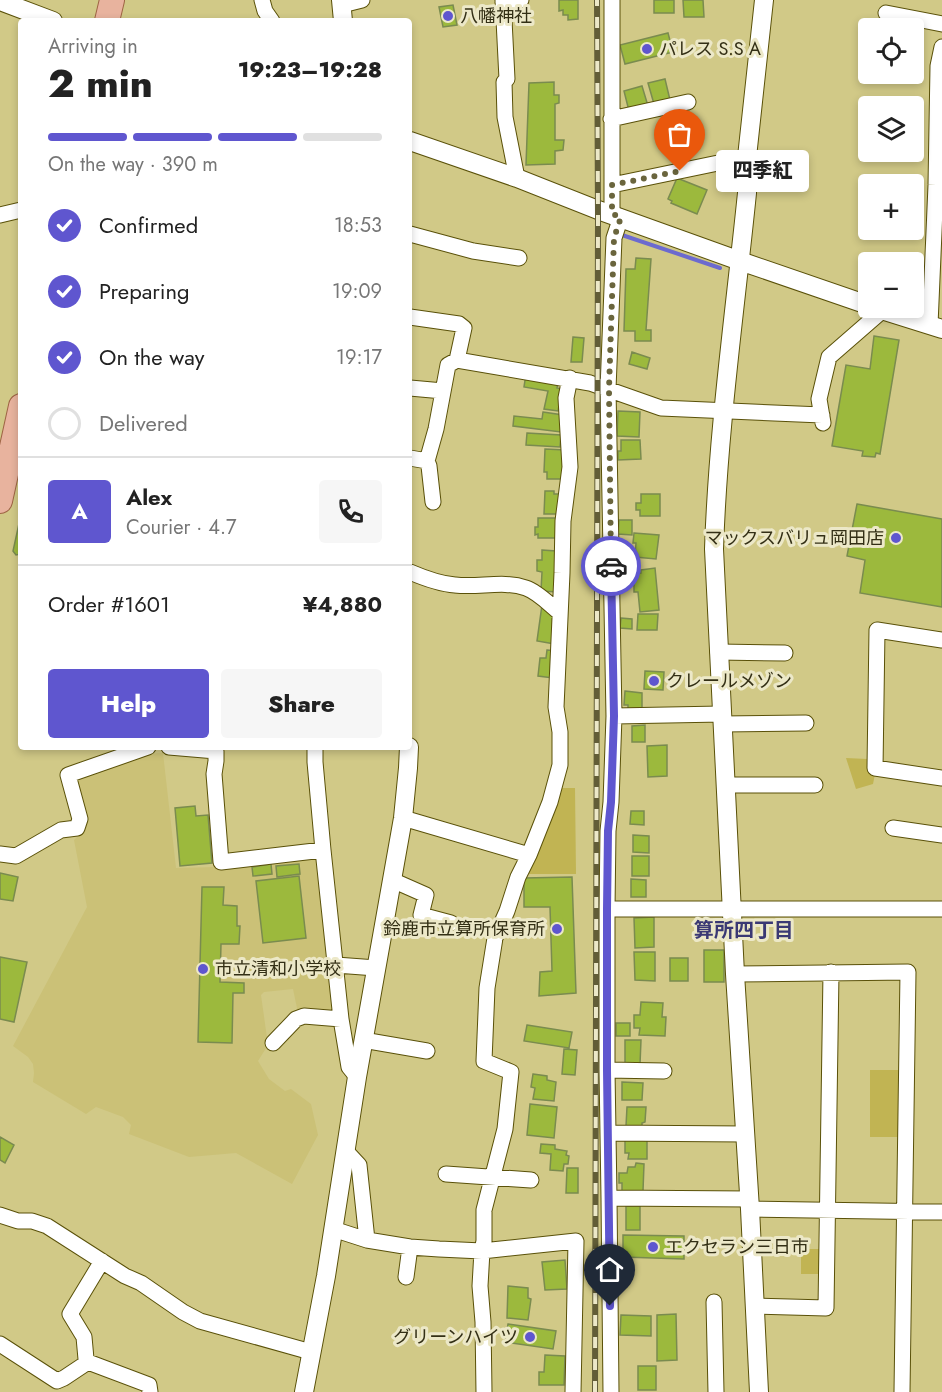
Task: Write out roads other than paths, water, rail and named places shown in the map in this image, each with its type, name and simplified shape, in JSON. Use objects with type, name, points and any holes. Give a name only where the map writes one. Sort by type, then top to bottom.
[{"type":"main road","points":[[109,18],[112,0]]},
{"type":"main road","points":[[0,501],[15,421]]},
{"type":"street","points":[[262,0],[270,18]]},
{"type":"street","points":[[342,9],[362,0]]},
{"type":"street","points":[[518,178],[505,117],[504,82],[507,79],[503,1],[521,0]]},
{"type":"street","points":[[611,1392],[607,909],[608,831],[614,716],[609,389],[616,215],[612,185],[612,0]]},
{"type":"street","points":[[759,1392],[750,1204],[731,908],[714,549],[716,497],[747,193],[747,157],[764,0]]},
{"type":"street","points":[[0,1],[45,18]]},
{"type":"street","points":[[886,14],[942,24]]},
{"type":"street","points":[[907,318],[936,327],[936,185],[942,47]]},
{"type":"street","points":[[611,119],[688,102]]},
{"type":"street","points":[[412,142],[858,302]]},
{"type":"street","points":[[612,185],[747,157]]},
{"type":"street","points":[[0,215],[18,211]]},
{"type":"street","points":[[412,235],[473,251],[519,258]]},
{"type":"street","points":[[412,317],[459,324],[464,328],[457,360]]},
{"type":"street","points":[[433,502],[427,461],[436,429],[448,365],[457,360],[570,378],[598,385],[661,408],[724,410],[822,419],[819,399],[829,357],[866,318]]},
{"type":"street","points":[[484,1392],[480,1286],[484,1210],[505,1129],[512,1072],[484,1061],[487,988],[495,938],[550,802],[560,765],[560,732],[556,707],[563,521],[570,467],[566,398],[570,378]]},
{"type":"street","points":[[412,388],[443,391]]},
{"type":"street","points":[[412,458],[427,461]]},
{"type":"street","points":[[412,573],[426,579],[454,585],[502,584],[525,587],[560,613]]},
{"type":"street","points":[[942,640],[877,630],[875,768],[942,778]]},
{"type":"street","points":[[718,652],[785,653]]},
{"type":"street","points":[[614,716],[806,723]]},
{"type":"street","points":[[208,750],[216,751],[214,774],[221,862],[323,850]]},
{"type":"street","points":[[315,750],[341,1019],[349,1067],[357,1077]]},
{"type":"street","points":[[304,1392],[326,1276],[363,1040],[403,818],[409,750]]},
{"type":"street","points":[[0,854],[16,856],[61,830],[77,828],[80,819],[68,775],[119,751]]},
{"type":"street","points":[[725,785],[815,785]]},
{"type":"street","points":[[403,818],[529,855]]},
{"type":"street","points":[[893,828],[942,835]]},
{"type":"street","points":[[392,880],[426,895],[421,915],[451,923]]},
{"type":"street","points":[[607,909],[942,909]]},
{"type":"street","points":[[336,965],[376,968]]},
{"type":"street","points":[[755,1306],[826,1308],[831,972]]},
{"type":"street","points":[[735,974],[908,972],[902,1392]]},
{"type":"street","points":[[273,1042],[297,1019],[304,1016],[341,1019]]},
{"type":"street","points":[[363,1040],[427,1052]]},
{"type":"street","points":[[607,1070],[664,1071]]},
{"type":"street","points":[[608,1133],[745,1134]]},
{"type":"street","points":[[345,1150],[359,1165],[367,1240]]},
{"type":"street","points":[[446,1174],[531,1180]]},
{"type":"street","points":[[609,1198],[750,1204],[827,1211],[942,1212]]},
{"type":"street","points":[[0,1215],[47,1226],[200,1322],[311,1352]]},
{"type":"street","points":[[333,1229],[367,1240],[410,1246],[482,1251],[576,1241],[573,1392]]},
{"type":"street","points":[[406,1277],[410,1246]]},
{"type":"street","points":[[102,1261],[70,1314],[84,1337],[86,1359],[88,1362],[149,1385],[150,1392]]},
{"type":"street","points":[[714,1302],[716,1392]]},
{"type":"street","points":[[0,1344],[56,1387],[64,1378],[88,1362]]},
{"type":"waterway","points":[[622,235],[720,268]]},
{"type":"railway","points":[[595,1392],[597,0]]},
{"type":"place","name":"八幡神社","points":[[448,16]]},
{"type":"place","name":"パレス S.S A","points":[[647,49]]},
{"type":"place","name":"四季紅","points":[[680,171]]},
{"type":"place","name":"マックスバリュ岡田店","points":[[896,538]]},
{"type":"place","name":"クレールメゾン","points":[[654,681]]},
{"type":"place","name":"鈴鹿市立算所保育所","points":[[557,929]]},
{"type":"place","name":"市立清和小学校","points":[[203,969]]},
{"type":"place","name":"エクセラン三日市","points":[[653,1247]]},
{"type":"place","name":"グリーンハイツ","points":[[530,1337]]},
{"type":"district","name":"算所四丁目","points":[[744,930]]}]
